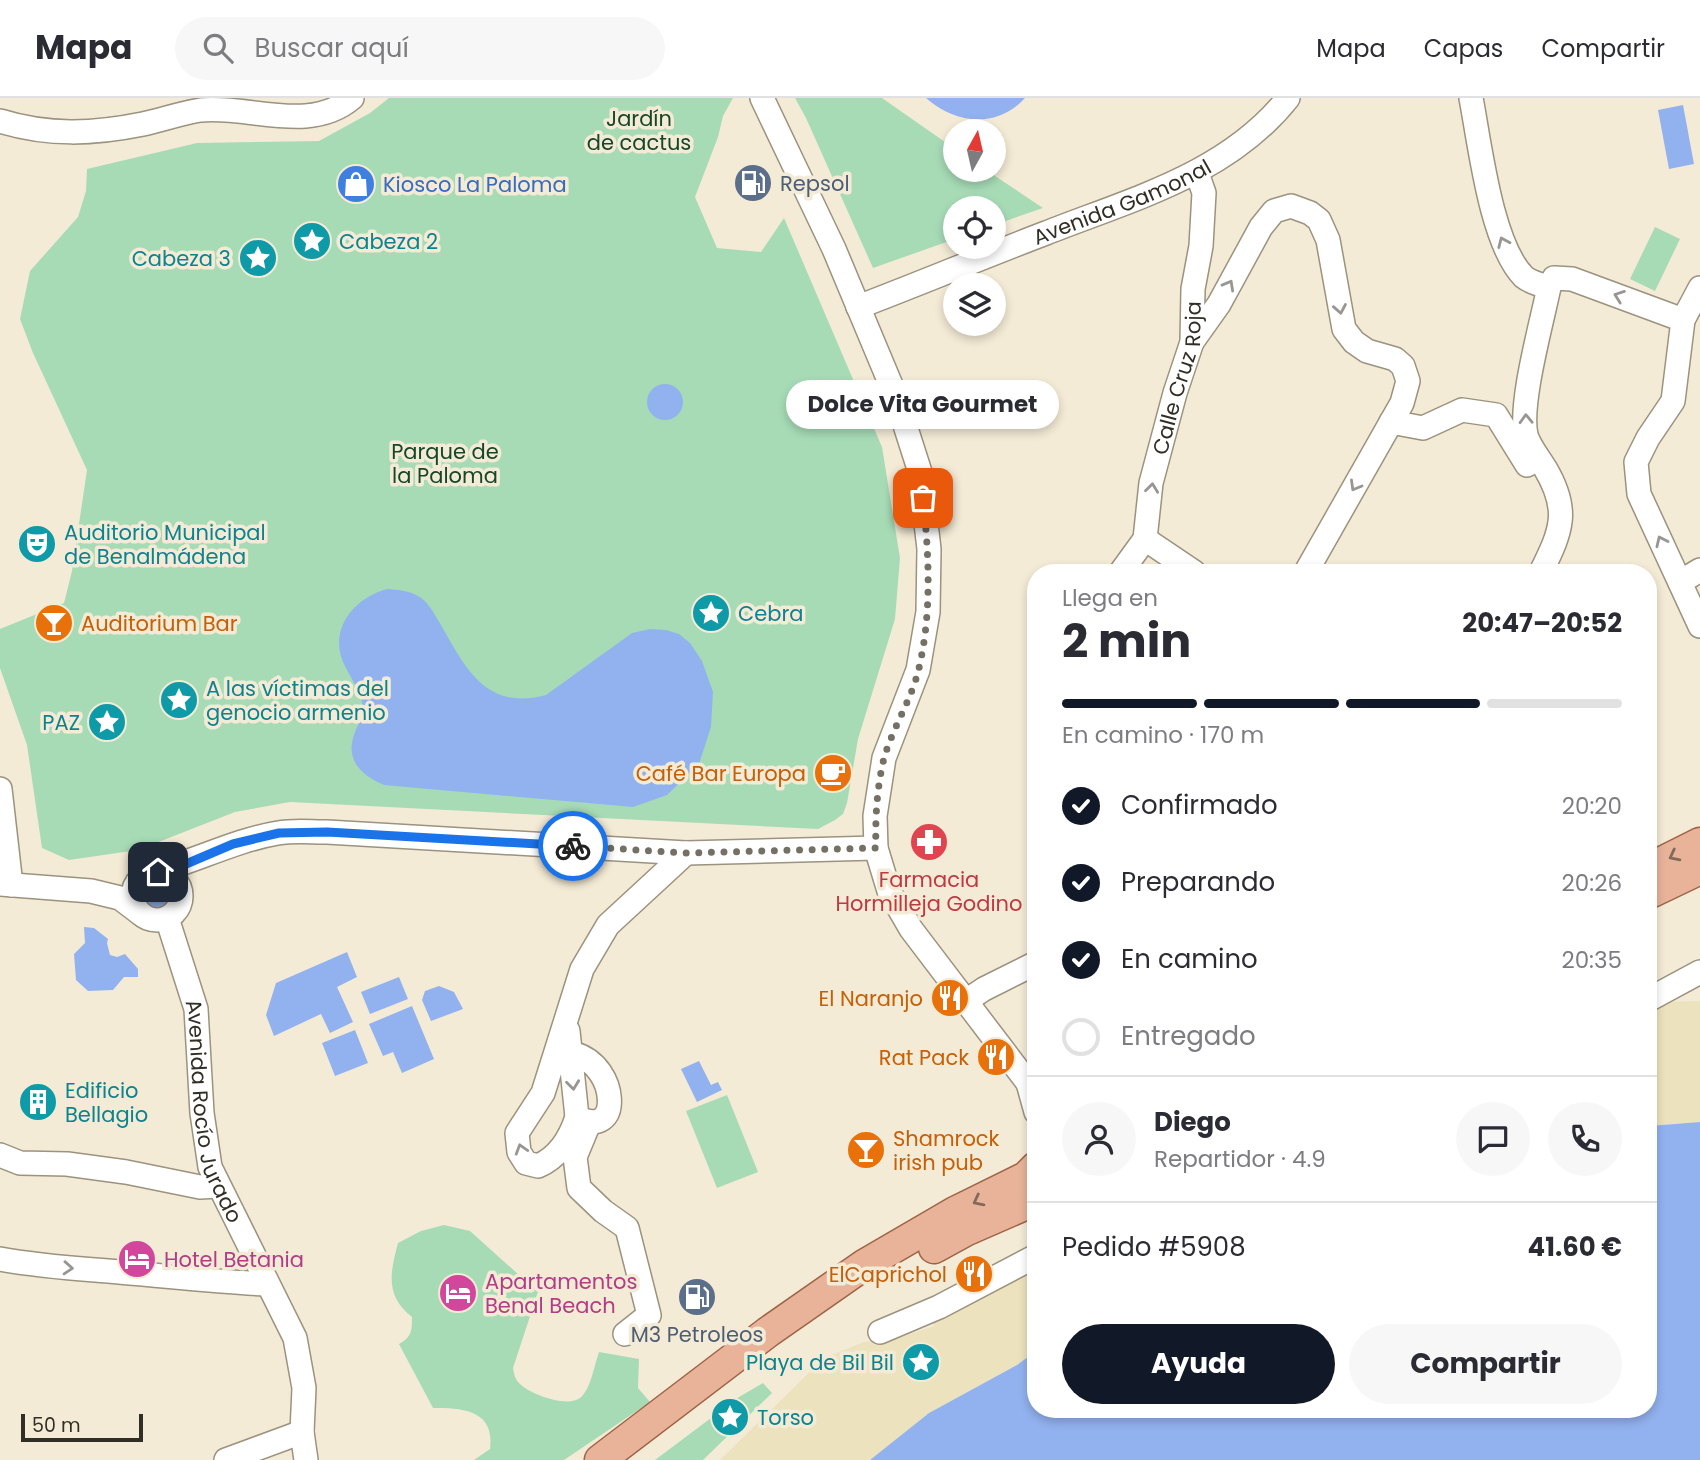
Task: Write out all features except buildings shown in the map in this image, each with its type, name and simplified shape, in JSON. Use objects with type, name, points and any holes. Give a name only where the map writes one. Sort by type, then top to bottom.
[{"type":"main road","points":[[1657,864],[1700,843]]},
{"type":"main road","points":[[1657,890],[1700,869]]},
{"type":"main road","points":[[600,1460],[768,1332],[864,1265],[955,1212],[1027,1176]]},
{"type":"main road","points":[[630,1460],[874,1280],[965,1231],[1027,1204]]},
{"type":"street","points":[[0,121],[28,130],[78,134],[142,124],[201,110],[304,117],[342,106],[352,98]]},
{"type":"street","points":[[761,98],[834,249],[896,397],[920,472],[929,549],[928,612],[918,670],[884,758],[875,816],[876,848],[889,891],[911,929],[1027,1079]]},
{"type":"street","name":"Avenida Gamonal","points":[[858,307],[1197,173],[1248,139],[1288,98]]},
{"type":"street","points":[[1471,98],[1496,225],[1510,258],[1526,279],[1549,287]]},
{"type":"street","name":"Calle Cruz Roja","points":[[1145,540],[1151,482],[1192,342],[1194,289],[1201,246],[1204,193],[1197,173]]},
{"type":"street","points":[[1192,342],[1219,304],[1261,228],[1274,211],[1290,206],[1319,220],[1328,240],[1344,329],[1354,342],[1367,351],[1395,359],[1403,366],[1408,382],[1402,403],[1311,564]]},
{"type":"street","points":[[1545,564],[1552,551],[1561,519],[1561,502],[1553,481],[1527,436],[1525,406],[1549,287],[1554,278],[1572,279],[1683,320]]},
{"type":"street","points":[[1700,288],[1683,320],[1673,401],[1647,438],[1636,462],[1639,494],[1700,626]]},
{"type":"street","points":[[1391,422],[1423,428],[1462,410],[1496,415],[1549,499],[1561,502]]},
{"type":"street","points":[[1127,564],[1145,540],[1182,564]]},
{"type":"street","points":[[1680,582],[1700,570]]},
{"type":"street","points":[[0,789],[6,884],[91,891],[120,898],[144,916],[160,920],[174,913],[181,898],[158,878]]},
{"type":"street","points":[[144,916],[134,904],[133,895],[158,878],[233,844],[279,833],[327,832],[686,853],[876,848]]},
{"type":"street","points":[[583,1120],[573,1129],[551,1161],[538,1166],[526,1163],[519,1152],[517,1133],[543,1093],[582,970],[608,925],[686,853]]},
{"type":"street","points":[[91,891],[158,878]]},
{"type":"street","name":"Avenida Rocío Jurado","points":[[167,918],[196,1009],[202,1113],[209,1167],[295,1338],[304,1388],[302,1432],[306,1460]]},
{"type":"street","points":[[966,1001],[1027,968]]},
{"type":"street","points":[[1657,995],[1700,972]]},
{"type":"street","points":[[567,1017],[570,1060],[583,1120],[575,1157],[579,1188],[603,1211],[627,1228],[649,1315],[625,1334]]},
{"type":"street","points":[[570,1060],[578,1054],[593,1065],[603,1076],[609,1089],[610,1105],[604,1117],[597,1123],[583,1120]]},
{"type":"street","points":[[0,1155],[20,1163],[67,1164],[126,1172],[200,1187],[218,1186]]},
{"type":"street","points":[[0,1259],[44,1267],[266,1284]]},
{"type":"street","points":[[880,1332],[939,1307],[1027,1261]]},
{"type":"street","points":[[226,1460],[302,1432]]},
{"type":"green space","name":"Parque de la Paloma","points":[[389,98],[733,98],[723,116],[718,137],[695,197],[717,248],[761,252],[784,218],[882,447],[900,558],[895,619],[858,739],[847,803],[843,814],[835,820],[818,829],[290,802],[235,812],[138,850],[69,860],[42,848],[27,745],[0,668],[0,629],[64,603],[72,571],[87,470],[20,319],[30,271],[78,217],[86,191],[87,169],[197,143],[319,141],[370,113]]},
{"type":"green space","points":[[795,98],[882,98],[943,141],[943,182],[1004,182],[1043,208],[1006,221],[1006,196],[943,196],[943,243],[873,268]]},
{"type":"green space","points":[[1655,227],[1680,239],[1655,291],[1630,279]]},
{"type":"green space","points":[[727,1095],[758,1172],[717,1188],[686,1111]]},
{"type":"green space","points":[[444,1225],[470,1231],[538,1292],[513,1368],[519,1383],[548,1398],[574,1401],[587,1389],[599,1352],[639,1359],[638,1388],[650,1402],[564,1460],[474,1460],[490,1449],[487,1426],[475,1414],[466,1411],[433,1408],[399,1344],[407,1339],[410,1333],[412,1317],[397,1301],[392,1283],[398,1243],[421,1231]]},
{"type":"green space","points":[[763,1383],[772,1393],[703,1460],[655,1460],[739,1397]]},
{"type":"sand","points":[[1700,1001],[1700,1122],[1657,1125],[1657,1002]]},
{"type":"sand","name":"Playa de Bil Bil","points":[[1027,1268],[1027,1358],[929,1413],[870,1460],[720,1460],[824,1358],[864,1342],[901,1337],[934,1326],[932,1319]]},
{"type":"water","points":[[926,98],[1025,98],[1002,115],[989,118],[963,118],[937,107]]},
{"type":"water","points":[[1683,105],[1694,164],[1669,169],[1658,110]]},
{"type":"water","points":[[665,384],[678,389],[683,402],[678,415],[665,420],[652,415],[647,402],[652,389]]},
{"type":"water","points":[[387,589],[410,593],[425,602],[469,671],[480,683],[508,697],[546,695],[632,633],[650,629],[679,634],[690,643],[702,661],[713,692],[711,727],[699,764],[667,795],[633,807],[384,785],[376,781],[362,771],[353,758],[352,742],[362,717],[363,705],[343,662],[339,637],[342,626],[355,607],[375,593]]},
{"type":"water","points":[[159,877],[172,883],[178,896],[172,909],[159,915],[146,909],[140,896],[146,883]]},
{"type":"water","points":[[84,927],[94,928],[108,939],[110,955],[117,957],[125,954],[138,969],[138,977],[124,977],[113,990],[88,991],[76,980],[74,954],[85,943]]},
{"type":"water","points":[[347,952],[357,977],[337,987],[353,1022],[330,1033],[321,1014],[274,1036],[266,1015],[276,983]]},
{"type":"water","points":[[399,977],[408,999],[370,1014],[361,992]]},
{"type":"water","points":[[439,986],[454,992],[463,1009],[431,1021],[422,1000],[425,991]]},
{"type":"water","points":[[412,1006],[434,1059],[402,1073],[393,1052],[383,1056],[369,1024]]},
{"type":"water","points":[[355,1030],[368,1063],[335,1076],[322,1043]]},
{"type":"water","points":[[699,1061],[711,1085],[718,1082],[722,1090],[697,1102],[681,1069]]},
{"type":"water","points":[[1700,1122],[1700,1460],[870,1460],[929,1413],[1027,1358],[1027,1418],[1657,1418],[1657,1125]]},
{"type":"way so far","points":[[573,846],[686,853],[876,848],[875,816],[884,758],[918,670],[928,612],[929,549],[923,498]]},
{"type":"place","name":"Repsol","points":[[753,183]]},
{"type":"place","name":"Kiosco La Paloma","points":[[356,184]]},
{"type":"place","name":"Cabeza 2","points":[[312,241]]},
{"type":"place","name":"Cabeza 3","points":[[258,258]]},
{"type":"place","name":"Dolce Vita Gourmet","points":[[923,498]]},
{"type":"place","name":"Auditorio Municipal de Benalmádena","points":[[37,544]]},
{"type":"place","name":"Cebra","points":[[711,613]]},
{"type":"place","name":"Auditorium Bar","points":[[54,623]]},
{"type":"place","name":"A las víctimas del genocio armenio","points":[[179,700]]},
{"type":"place","name":"PAZ","points":[[107,722]]},
{"type":"place","name":"Café Bar Europa","points":[[833,773]]},
{"type":"place","name":"Farmacia Hormilleja Godino","points":[[929,842]]},
{"type":"place","name":"El Naranjo","points":[[950,998]]},
{"type":"place","name":"Rat Pack","points":[[996,1057]]},
{"type":"place","name":"Edificio Bellagio","points":[[38,1102]]},
{"type":"place","name":"Shamrock irish pub","points":[[866,1150]]},
{"type":"place","name":"Hotel Betania","points":[[137,1259]]},
{"type":"place","name":"ElCaprichol","points":[[974,1274]]},
{"type":"place","name":"Apartamentos Benal Beach","points":[[458,1293]]},
{"type":"place","name":"M3 Petroleos","points":[[697,1297]]},
{"type":"place","name":"Playa de Bil Bil","points":[[921,1362]]},
{"type":"place","name":"Torso","points":[[730,1417]]},
{"type":"route","points":[[158,872],[186,864],[233,844],[279,833],[327,832],[573,846]]},
{"type":"park label","name":"Jardín de cactus","points":[[639,130]]}]
